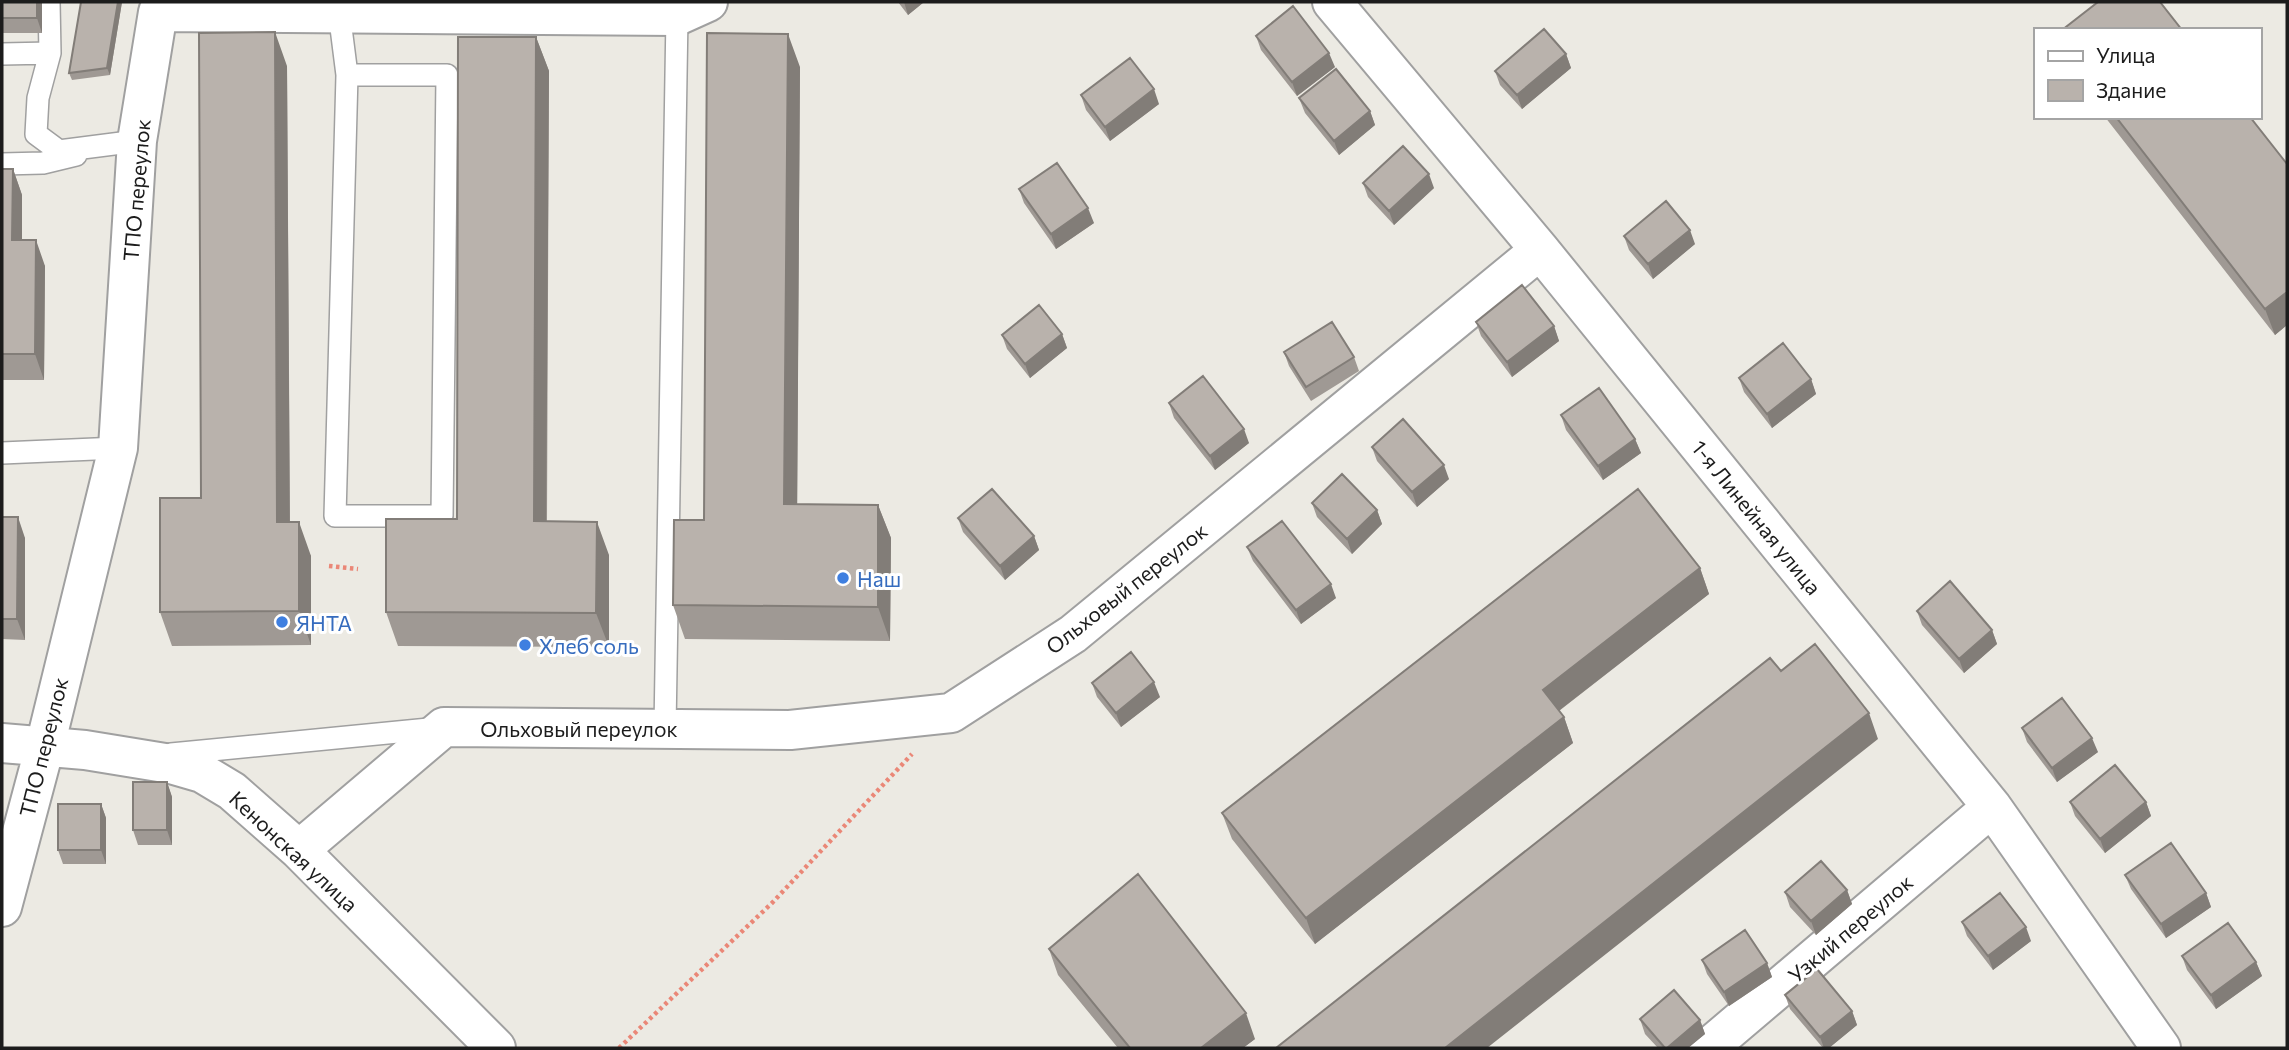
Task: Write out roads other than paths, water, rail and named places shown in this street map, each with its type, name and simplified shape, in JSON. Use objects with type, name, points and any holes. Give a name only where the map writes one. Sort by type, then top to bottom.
[{"type":"street","name":"1-я Линейная улица","points":[[1332,2],[1540,250],[1992,807],[2161,1048]]},
{"type":"street","name":"ТПО переулок","points":[[2,907],[118,448],[137,141],[160,7],[692,9]]},
{"type":"street","name":"Ольховый переулок","points":[[444,727],[790,730],[951,713],[1073,634],[1540,250]]},
{"type":"street","points":[[299,850],[444,727]]},
{"type":"street","name":"Кенонская улица","points":[[2,743],[138,757],[202,773],[232,791],[299,850],[496,1048]]},
{"type":"street","name":"Узкий переулок","points":[[1708,1048],[1992,807]]},
{"type":"lane","points":[[49,2],[50,53],[38,97],[36,134],[59,151],[137,141]]},
{"type":"lane","points":[[337,7],[347,75],[335,516],[442,516],[447,75],[347,75]]},
{"type":"lane","points":[[666,728],[692,9]]},
{"type":"lane","points":[[2,54],[50,53]]},
{"type":"lane","points":[[2,164],[43,163],[137,141]]},
{"type":"lane","points":[[2,453],[118,448]]},
{"type":"lane","points":[[138,757],[444,727]]},
{"type":"place","name":"Наш","points":[[843,578]]},
{"type":"place","name":"ЯНТА","points":[[282,622]]},
{"type":"place","name":"Хлеб соль","points":[[525,645]]}]
